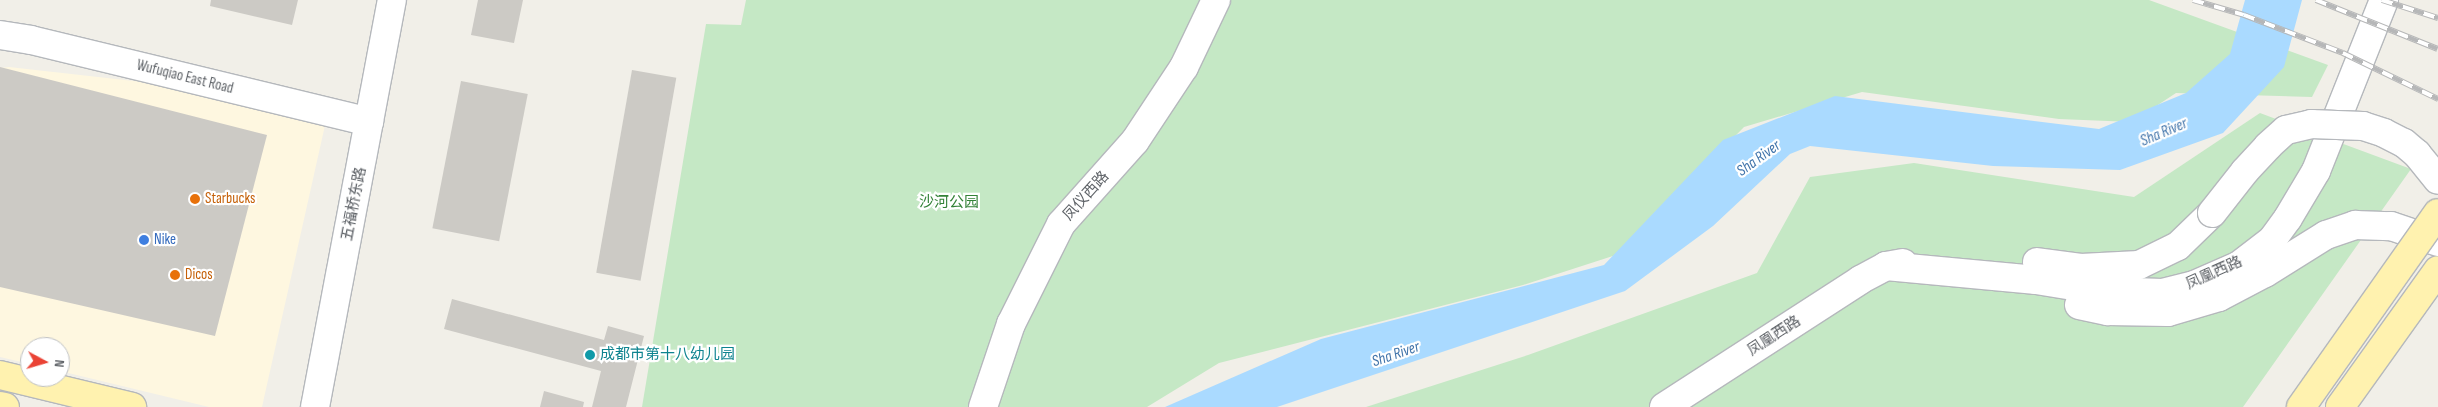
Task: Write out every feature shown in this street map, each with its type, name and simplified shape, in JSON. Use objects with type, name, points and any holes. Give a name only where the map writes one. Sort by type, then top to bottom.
[{"type":"main road","points":[[2301,407],[2438,214]]},
{"type":"main road","points":[[2340,407],[2438,270]]},
{"type":"main road","points":[[0,374],[132,407]]},
{"type":"main road","points":[[0,406],[5,407]]},
{"type":"street","name":"五福桥东路","points":[[315,407],[392,0]]},
{"type":"street","name":"凤仪西路","points":[[983,407],[1011,324],[1061,224],[1135,141],[1184,67],[1216,0]]},
{"type":"street","name":"凤凰西路","points":[[1886,266],[2036,280],[2105,291],[2162,293],[2194,285],[2238,266],[2272,240],[2288,218],[2316,171],[2384,0]]},
{"type":"street","name":"Wufuqiao East Road","points":[[0,35],[31,40],[369,122]]},
{"type":"street","name":"凤凰西路","points":[[1664,407],[1860,280],[1886,266],[1930,257],[1974,256],[2081,268],[2139,265],[2178,246],[2212,213],[2268,146],[2286,130],[2311,124],[2363,126],[2384,133],[2404,143],[2417,154],[2438,180]]},
{"type":"street","name":"凤凰西路","points":[[1886,266],[1978,289],[2108,311],[2168,312],[2219,296],[2265,273],[2326,235],[2354,225],[2391,226],[2438,242]]},
{"type":"shaded area","points":[[9,67],[330,103],[262,407],[209,407],[70,373],[70,337],[20,337],[20,362],[0,357],[0,68]]},
{"type":"green space","name":"沙河公园","points":[[746,0],[2149,0],[2328,65],[2312,97],[2176,93],[2132,122],[2059,119],[1862,92],[1744,127],[1619,254],[1523,285],[1219,363],[1147,407],[642,407],[706,24],[741,25]]},
{"type":"green space","points":[[2260,113],[2411,169],[2243,407],[1366,407],[1528,355],[1757,273],[1810,177],[1914,163],[2134,197]]},
{"type":"water","name":"Sha River","points":[[2245,0],[2302,0],[2284,67],[2223,133],[2120,170],[1993,166],[1810,146],[1790,154],[1713,226],[1625,291],[1277,407],[1165,407],[1321,339],[1604,265],[1723,140],[1835,96],[2099,129],[2186,93],[2230,54]]},
{"type":"building","points":[[211,0],[298,0],[292,25],[210,6]]},
{"type":"building","points":[[478,0],[523,0],[514,43],[471,35]]},
{"type":"building","points":[[0,67],[267,135],[215,336],[0,287]]},
{"type":"building","points":[[632,70],[676,78],[641,281],[596,273]]},
{"type":"building","points":[[461,81],[528,94],[499,241],[432,228]]},
{"type":"building","name":"成都市第十八幼儿园","points":[[452,299],[604,340],[608,326],[644,336],[626,407],[592,407],[601,371],[444,329]]},
{"type":"building","points":[[544,391],[584,402],[583,407],[540,407]]},
{"type":"railway","points":[[2193,0],[2244,15],[2343,53],[2438,99]]},
{"type":"railway","points":[[2316,0],[2438,49]]},
{"type":"railway","points":[[2382,0],[2438,18]]},
{"type":"place","name":"Starbucks","points":[[195,199]]},
{"type":"place","name":"Nike","points":[[144,240]]},
{"type":"place","name":"Dicos","points":[[175,275]]},
{"type":"place","name":"成都市第十八幼儿园","points":[[590,355]]}]
